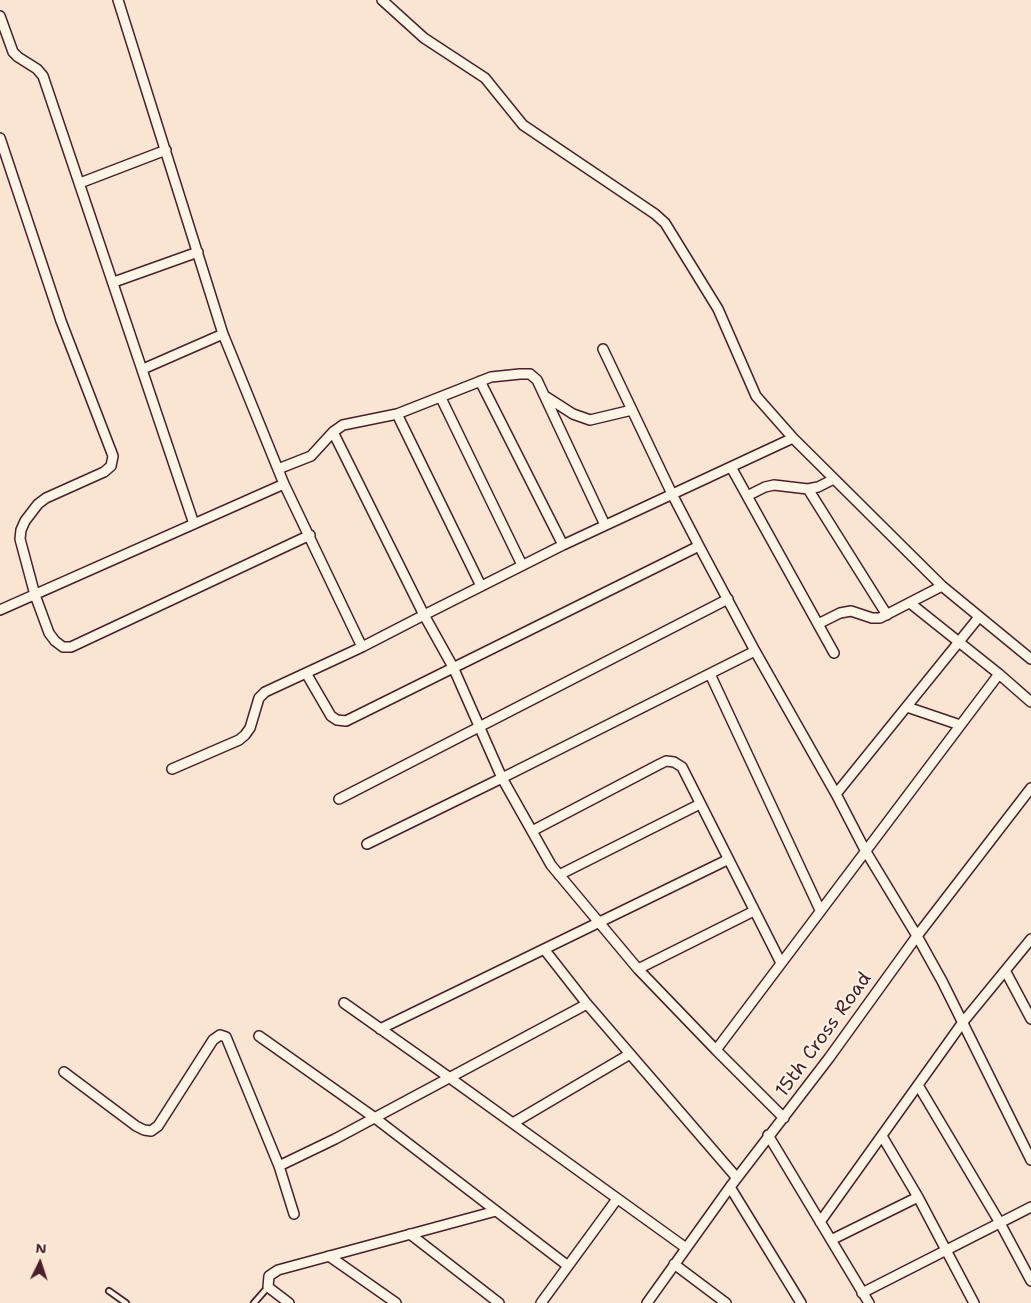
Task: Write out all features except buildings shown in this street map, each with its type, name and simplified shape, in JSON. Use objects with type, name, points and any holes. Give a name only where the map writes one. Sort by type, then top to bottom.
[{"type":"street","points":[[118,0],[223,334],[284,484],[362,647]]},
{"type":"street","points":[[382,0],[424,38],[485,78],[523,125],[655,214],[665,223],[718,309],[756,396],[793,438],[942,586],[1029,655]]},
{"type":"street","points":[[0,16],[13,52],[37,69],[43,76],[194,524]]},
{"type":"street","points":[[0,138],[62,320],[113,456],[111,466],[104,472],[46,498],[38,504],[25,521],[21,530],[20,539],[35,594],[49,633],[54,641],[63,647],[71,647],[310,535]]},
{"type":"street","points":[[80,183],[166,150]]},
{"type":"street","points":[[114,282],[198,252]]},
{"type":"street","points":[[143,369],[223,334]]},
{"type":"street","points":[[603,350],[699,546],[865,850],[917,936],[963,1022],[1031,1160]]},
{"type":"street","points":[[278,469],[310,456],[333,432],[343,425],[397,414],[491,377],[530,374],[537,380],[605,525]]},
{"type":"street","points":[[480,381],[563,545]]},
{"type":"street","points":[[544,396],[573,414],[590,420],[632,410]]},
{"type":"street","points":[[441,398],[522,565]]},
{"type":"street","points":[[397,414],[482,586]]},
{"type":"street","points":[[333,432],[424,615],[453,667],[502,778],[551,865],[638,969],[784,1118]]},
{"type":"street","points":[[172,769],[239,740],[250,728],[260,698],[265,692],[362,647],[563,545],[793,438]]},
{"type":"street","points":[[731,466],[834,653]]},
{"type":"street","points":[[748,496],[764,487],[774,485],[808,489],[818,488],[834,479]]},
{"type":"street","points":[[0,610],[284,484]]},
{"type":"street","points":[[808,489],[887,615]]},
{"type":"street","points":[[306,673],[331,716],[336,720],[346,721],[699,546]]},
{"type":"street","points":[[818,624],[840,613],[851,612],[872,618],[880,618],[942,586]]},
{"type":"street","points":[[339,798],[728,599]]},
{"type":"street","points":[[910,603],[959,641],[1031,702]]},
{"type":"street","points":[[836,794],[979,617]]},
{"type":"street","points":[[367,844],[755,651]]},
{"type":"street","points":[[710,674],[820,910]]},
{"type":"street","points":[[716,1050],[999,674]]},
{"type":"street","points":[[907,707],[960,725]]},
{"type":"street","points":[[532,830],[666,761],[674,762],[682,767],[727,860],[781,963]]},
{"type":"street","name":"15th Cross Road","points":[[647,1303],[730,1186],[784,1118],[917,936],[1031,788]]},
{"type":"street","points":[[559,875],[700,804]]},
{"type":"street","points":[[380,1029],[727,860]]},
{"type":"street","points":[[638,969],[754,911]]},
{"type":"street","points":[[820,1222],[963,1022],[1006,972],[1031,939]]},
{"type":"street","points":[[544,949],[587,1004],[737,1178]]},
{"type":"street","points":[[1006,972],[1028,1008],[1031,1019]]},
{"type":"street","points":[[344,1003],[686,1248]]},
{"type":"street","points":[[279,1166],[375,1118],[587,1004]]},
{"type":"street","points":[[64,1072],[136,1126],[151,1131],[158,1126],[213,1040],[220,1035],[226,1037],[279,1166],[294,1214]]},
{"type":"street","points":[[259,1036],[375,1118],[568,1266]]},
{"type":"street","points":[[513,1123],[630,1054]]},
{"type":"street","points":[[918,1085],[1000,1222],[1031,1279]]},
{"type":"street","points":[[768,1136],[869,1303]]},
{"type":"street","points":[[882,1136],[918,1198],[974,1303]]},
{"type":"street","points":[[730,1186],[801,1303]]},
{"type":"street","points":[[541,1303],[617,1198]]},
{"type":"street","points":[[831,1240],[918,1198]]},
{"type":"street","points":[[862,1293],[1031,1207]]},
{"type":"street","points":[[289,1303],[268,1287],[269,1276],[278,1270],[496,1211]]},
{"type":"street","points":[[410,1234],[498,1303]]},
{"type":"street","points":[[329,1256],[396,1303]]},
{"type":"street","points":[[674,1264],[726,1303]]},
{"type":"lane","points":[[254,1303],[268,1287]]},
{"type":"lane","points":[[109,1291],[126,1303]]}]
